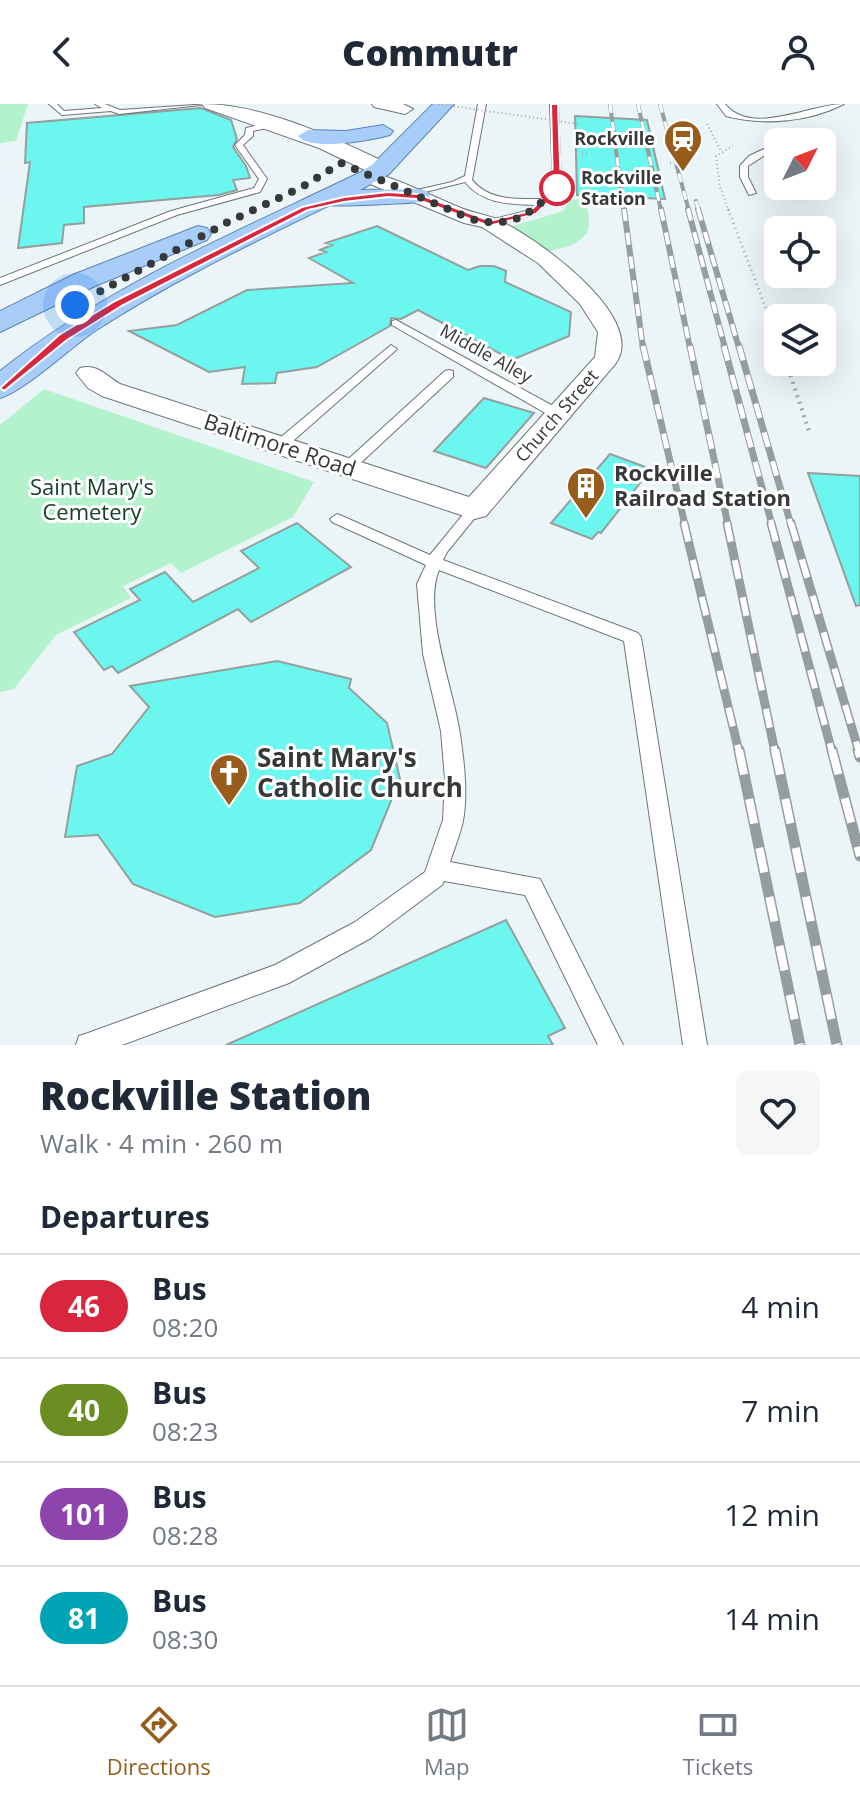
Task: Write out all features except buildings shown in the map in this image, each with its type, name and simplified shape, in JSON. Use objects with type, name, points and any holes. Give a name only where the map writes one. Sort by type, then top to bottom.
[{"type":"main road","points":[[0,388],[63,337],[119,303],[375,173],[444,104]]},
{"type":"main road","points":[[0,351],[35,327],[228,222],[302,187],[348,159],[383,131],[407,106]]},
{"type":"main road","points":[[308,136],[346,137],[383,131]]},
{"type":"main road","points":[[305,208],[377,195],[421,193]]},
{"type":"main road","points":[[0,323],[85,280],[228,222]]},
{"type":"street","points":[[212,104],[348,159]]},
{"type":"street","points":[[379,104],[407,106]]},
{"type":"street","points":[[274,127],[308,136],[348,159]]},
{"type":"street","name":"Church Street","points":[[348,159],[489,223],[563,275],[588,299],[610,332],[607,358],[475,509]]},
{"type":"street","name":"Baltimore Road","points":[[89,373],[111,390],[475,509]]},
{"type":"lane","points":[[53,104],[62,113],[111,109]]},
{"type":"lane","points":[[99,104],[119,112],[206,104]]},
{"type":"lane","points":[[482,104],[469,177],[472,186],[499,199],[541,202]]},
{"type":"lane","points":[[489,223],[525,216],[557,189],[554,104]]},
{"type":"lane","points":[[721,104],[736,117],[765,120],[787,119],[840,104]]},
{"type":"lane","points":[[0,282],[174,213],[257,190],[263,179],[239,145],[249,136],[249,130],[274,127]]},
{"type":"lane","points":[[752,193],[741,174],[742,168],[752,157],[764,152]]},
{"type":"lane","points":[[421,193],[469,177]]},
{"type":"lane","name":"Middle Alley","points":[[396,323],[559,415]]},
{"type":"lane","points":[[280,445],[391,349]]},
{"type":"lane","points":[[348,467],[449,374]]},
{"type":"lane","points":[[88,1045],[281,975],[363,930],[434,878],[453,820],[455,779],[450,731],[432,654],[425,584],[440,550],[475,509]]},
{"type":"lane","points":[[337,519],[435,563],[632,637],[695,1045]]},
{"type":"lane","points":[[437,870],[532,886],[611,1045]]},
{"type":"path","points":[[438,104],[579,124]]},
{"type":"path","points":[[714,137],[721,151]]},
{"type":"path","points":[[581,140],[594,140]]},
{"type":"path","points":[[670,163],[690,163]]},
{"type":"path","points":[[584,172],[589,172]]},
{"type":"path","points":[[720,187],[764,304]]},
{"type":"path","points":[[585,192],[592,192]]},
{"type":"path","points":[[791,376],[810,434]]},
{"type":"green space","points":[[0,104],[28,104],[16,141],[0,143]]},
{"type":"green space","points":[[570,199],[586,200],[589,226],[579,241],[547,251],[506,228],[563,211]]},
{"type":"green space","name":"Saint Mary's Cemetery","points":[[44,389],[314,482],[293,517],[181,573],[171,563],[123,586],[131,598],[56,635],[14,689],[0,692],[0,425]]},
{"type":"railway","points":[[610,104],[624,211]]},
{"type":"railway","points":[[638,104],[661,211]]},
{"type":"railway","points":[[660,104],[689,211]]},
{"type":"railway","points":[[696,201],[699,211]]},
{"type":"railway","points":[[624,209],[643,348]]},
{"type":"railway","points":[[661,209],[690,348]]},
{"type":"railway","points":[[688,209],[725,348]]},
{"type":"railway","points":[[698,209],[739,348]]},
{"type":"railway","points":[[643,346],[685,525]]},
{"type":"railway","points":[[690,346],[728,525]]},
{"type":"railway","points":[[724,346],[772,525]]},
{"type":"railway","points":[[739,346],[791,525]]},
{"type":"railway","points":[[684,523],[739,752]]},
{"type":"railway","points":[[727,523],[775,752]]},
{"type":"railway","points":[[771,523],[832,752]]},
{"type":"railway","points":[[791,523],[859,752]]},
{"type":"railway","points":[[739,750],[800,1045]]},
{"type":"railway","points":[[775,750],[837,1045]]},
{"type":"railway","points":[[832,750],[860,856]]},
{"type":"railway","points":[[858,750],[860,757]]},
{"type":"bus line","name":"46","points":[[0,388],[63,337],[119,303],[305,208],[388,194],[418,196],[471,219],[489,223],[516,219],[533,212],[557,189],[554,104]]},
{"type":"place","name":"Rockville","points":[[683,173]]},
{"type":"place","name":"Rockville Station","points":[[557,188]]},
{"type":"place","name":"Rockville Railroad Station","points":[[586,520]]},
{"type":"place","name":"Saint Mary's Catholic Church","points":[[229,807]]},
{"type":"route","points":[[75,305],[228,222],[302,187],[341,163],[471,219],[489,223],[516,219],[533,212],[557,188]]}]
